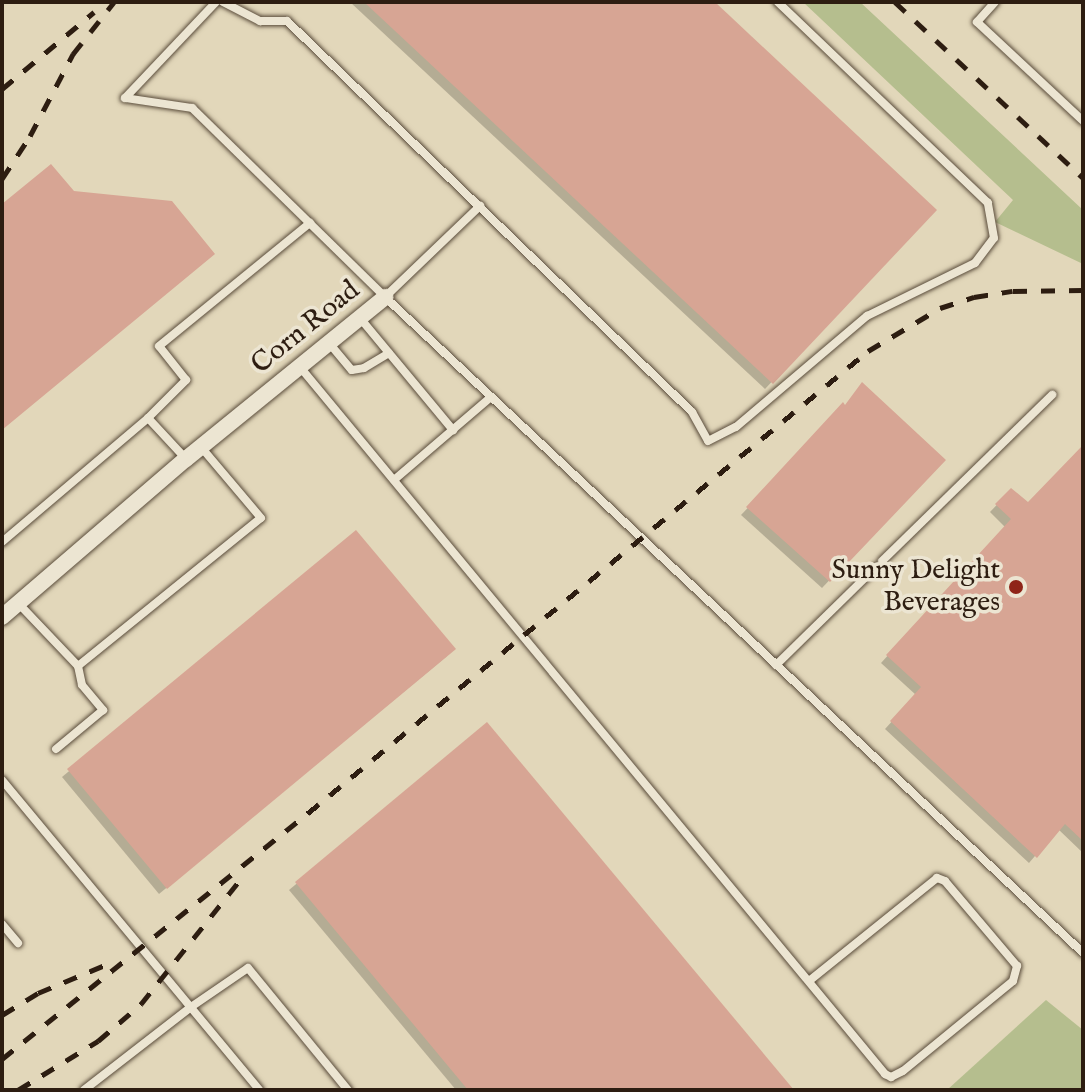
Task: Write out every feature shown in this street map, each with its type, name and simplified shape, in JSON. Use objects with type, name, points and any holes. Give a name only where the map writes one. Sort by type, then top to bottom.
[{"type":"street","name":"Corn Road","points":[[2,617],[186,459],[385,297]]},
{"type":"lane","name":"Corn Road","points":[[216,2],[125,98],[192,108],[385,297]]},
{"type":"lane","points":[[223,2],[260,21],[287,21],[692,412],[708,441],[736,427],[867,316],[975,263],[994,238],[988,203],[778,2]]},
{"type":"lane","points":[[995,2],[977,22],[1083,121]]},
{"type":"lane","points":[[480,206],[385,297],[1083,953]]},
{"type":"lane","points":[[2,542],[148,418],[186,380],[159,346],[310,223]]},
{"type":"lane","points":[[360,318],[453,430]]},
{"type":"lane","points":[[329,343],[352,370],[364,368],[389,353]]},
{"type":"lane","points":[[300,367],[885,1074],[891,1077],[1013,981],[1017,966],[945,881],[937,878],[809,981]]},
{"type":"lane","points":[[776,665],[1052,395]]},
{"type":"lane","points":[[394,480],[491,397]]},
{"type":"lane","points":[[148,418],[186,459]]},
{"type":"lane","points":[[78,666],[261,518],[201,447]]},
{"type":"lane","points":[[18,603],[78,666],[82,685],[103,710],[56,749]]},
{"type":"lane","points":[[2,780],[259,1090]]},
{"type":"lane","points":[[2,924],[18,943]]},
{"type":"lane","points":[[84,1090],[191,1007],[248,968],[348,1090]]},
{"type":"green space","points":[[803,2],[860,2],[1083,210],[1083,264],[995,222],[1013,200]]},
{"type":"green space","points":[[1046,1000],[1083,1030],[1083,1090],[947,1090]]},
{"type":"building","points":[[364,2],[715,2],[937,210],[773,384]]},
{"type":"building","points":[[51,164],[74,191],[172,201],[215,254],[2,430],[2,204]]},
{"type":"building","points":[[862,382],[946,460],[830,582],[746,507],[843,402],[845,405]]},
{"type":"building","name":"Sunny Delight Beverages","points":[[1083,445],[1083,841],[1065,824],[1037,858],[890,721],[921,687],[886,655],[1011,519],[995,504],[1011,488],[1028,502]]},
{"type":"building","points":[[356,530],[456,649],[167,889],[67,769]]},
{"type":"building","points":[[487,722],[794,1090],[468,1090],[295,882]]},
{"type":"railway","points":[[2,179],[30,136],[73,54],[114,2]]},
{"type":"railway","points":[[895,2],[1083,178]]},
{"type":"railway","points":[[2,89],[94,12]]},
{"type":"railway","points":[[2,1059],[308,813],[868,351],[940,308],[974,297],[1013,291],[1083,290]]},
{"type":"railway","points":[[18,1090],[98,1041],[141,1004],[244,875]]},
{"type":"railway","points":[[2,1015],[38,993],[112,962]]},
{"type":"place","name":"Sunny Delight Beverages","points":[[1016,587]]}]
